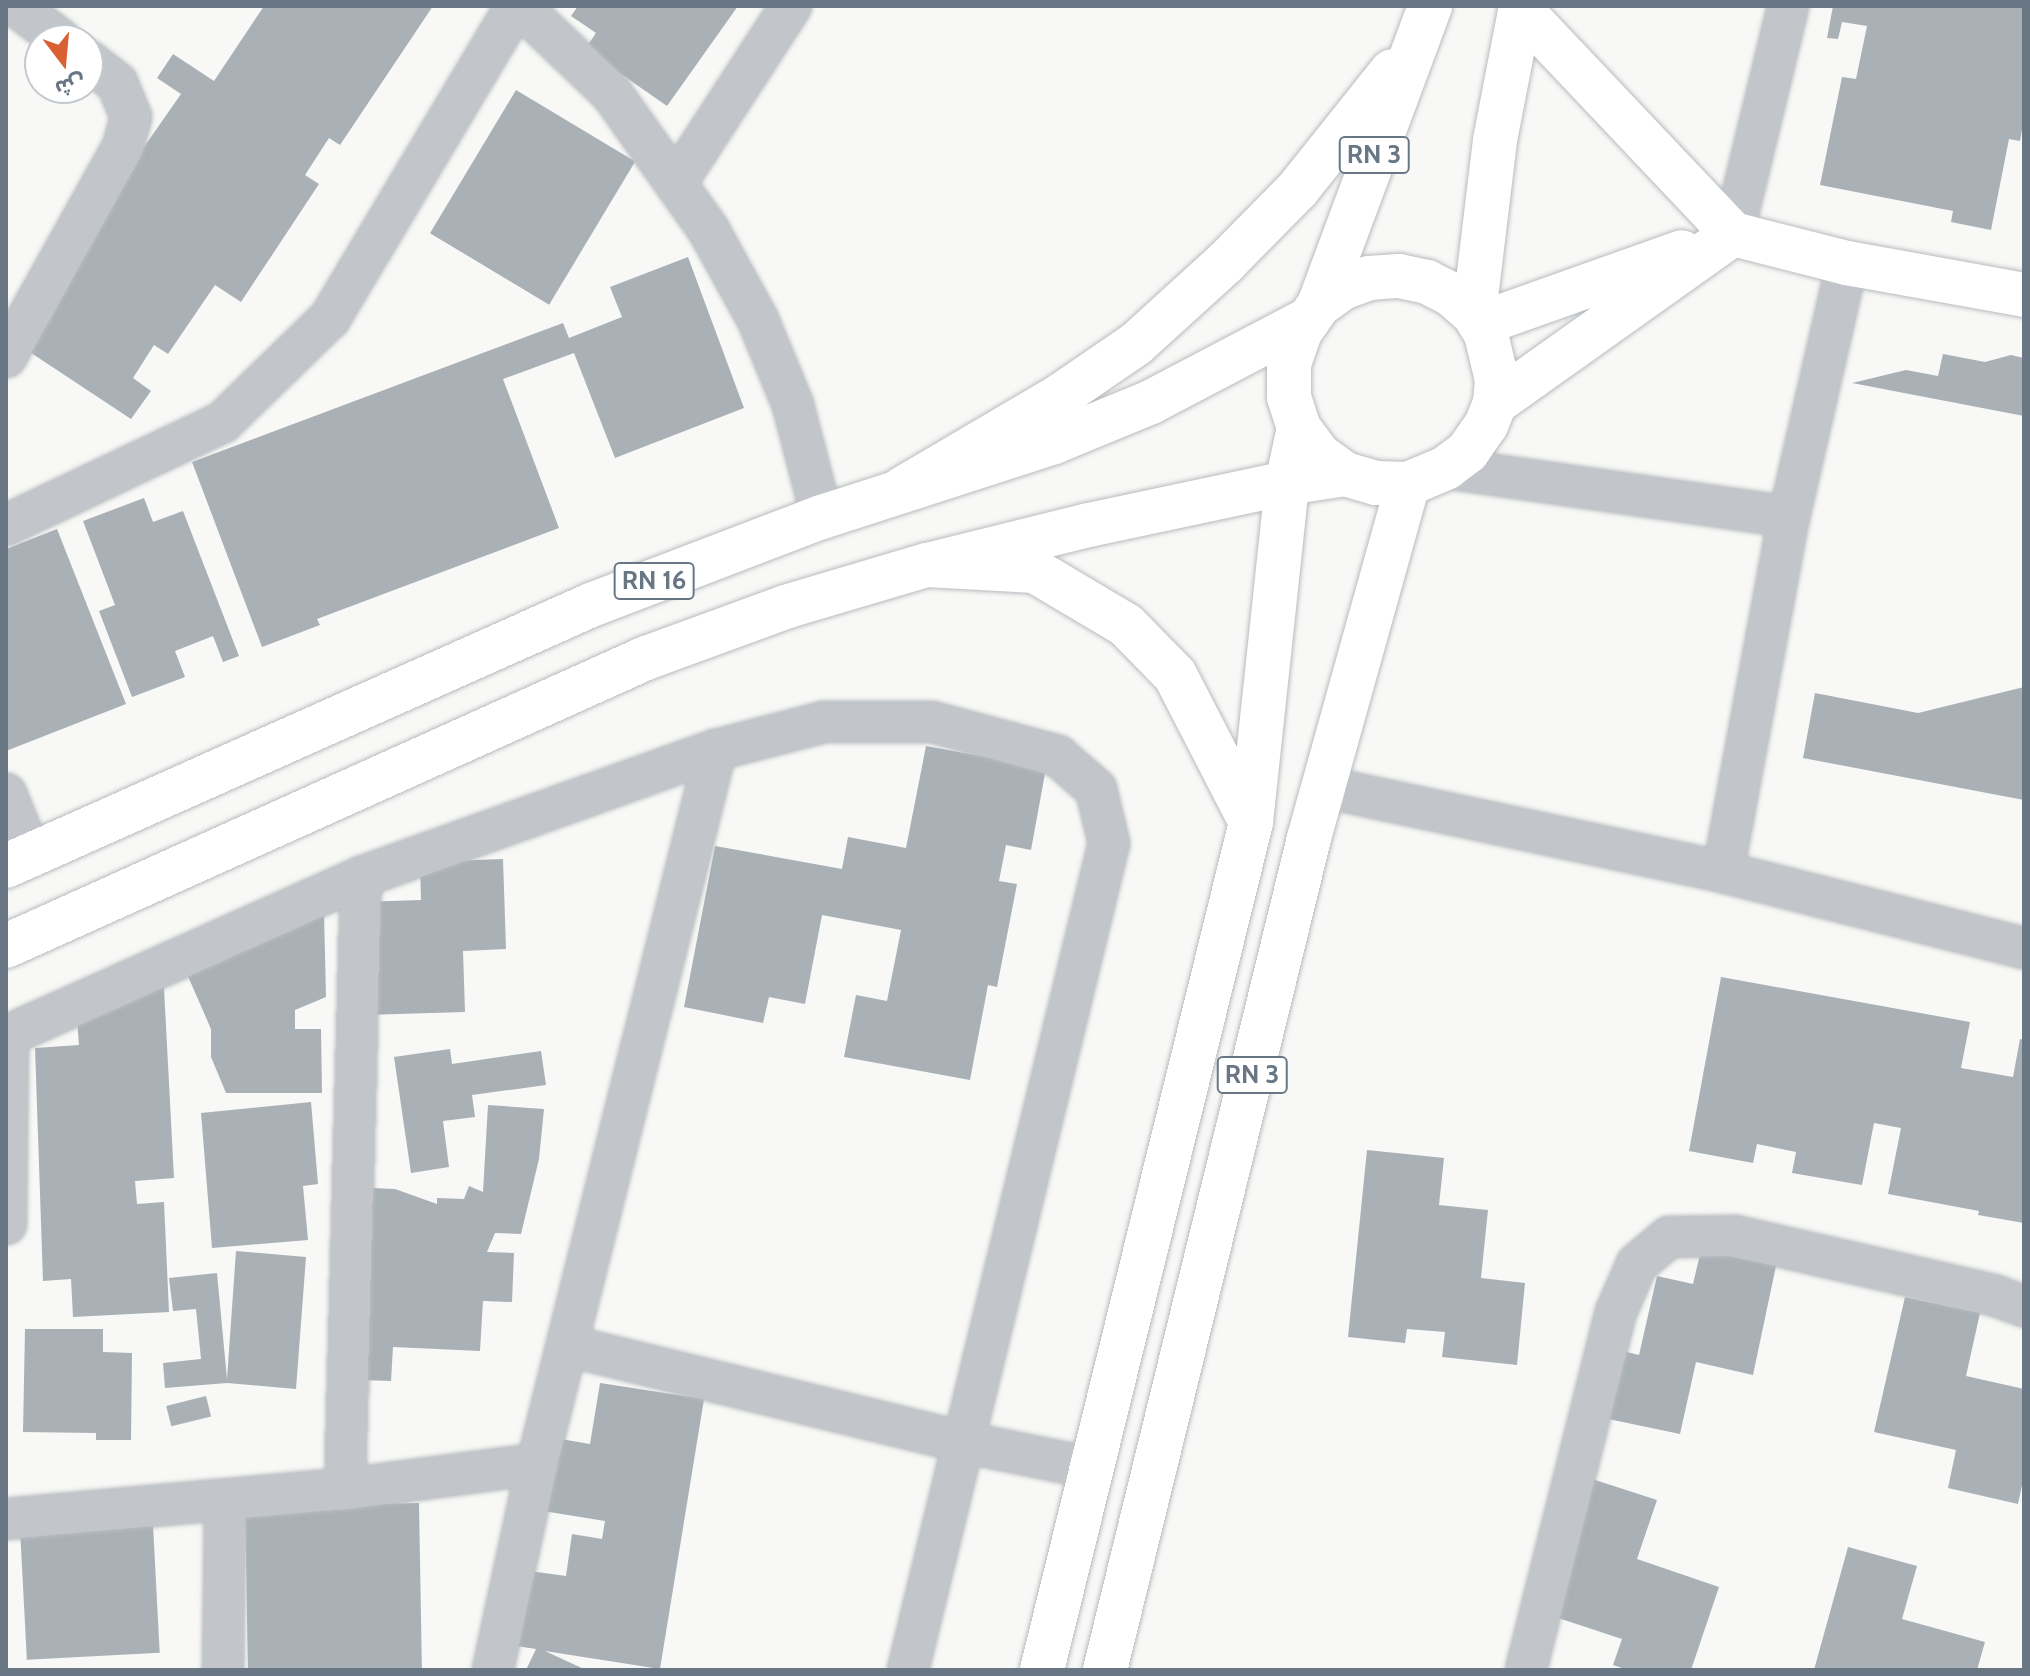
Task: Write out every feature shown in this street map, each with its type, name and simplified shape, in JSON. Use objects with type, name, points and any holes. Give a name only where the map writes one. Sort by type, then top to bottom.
[{"type":"main road","points":[[1520,8],[1733,234],[1847,263],[2024,295]]},
{"type":"main road","points":[[1477,319],[1495,140],[1520,8]]},
{"type":"main road","points":[[902,489],[1060,396],[1136,344],[1226,262],[1297,190],[1422,23]]},
{"type":"main road","name":"RN 3","points":[[1314,312],[1422,23]]},
{"type":"main road","points":[[1477,319],[1733,234]]},
{"type":"main road","points":[[1495,403],[1733,234]]},
{"type":"main road","points":[[1399,276],[1427,282],[1452,295],[1477,319],[1494,357],[1495,403],[1486,425],[1467,452],[1427,476],[1376,483],[1345,474],[1319,455],[1299,428],[1289,397],[1289,364],[1300,332],[1314,312],[1342,288],[1369,278],[1399,276]]},
{"type":"main road","name":"RN 16","points":[[19,860],[591,605],[822,517],[902,489],[984,467],[1151,402],[1314,312]]},
{"type":"main road","name":"RN 3","points":[[1042,1670],[1251,822],[1287,483],[1299,428]]},
{"type":"main road","name":"RN 16","points":[[6,946],[646,658],[785,607],[927,565],[1287,483],[1345,474]]},
{"type":"main road","name":"RN 3","points":[[1105,1670],[1324,787],[1427,476]]},
{"type":"main road","points":[[927,565],[1035,571],[1126,625],[1175,675],[1251,822]]},
{"type":"street","points":[[16,6],[40,24]]},
{"type":"street","points":[[6,525],[223,422],[330,318],[518,6],[612,94],[708,229],[758,320],[793,405],[822,517]]},
{"type":"street","points":[[676,183],[791,6]]},
{"type":"street","points":[[1733,234],[1788,6]]},
{"type":"street","points":[[6,357],[123,147],[131,117],[117,83],[104,73]]},
{"type":"street","points":[[1723,872],[1789,517],[1847,263]]},
{"type":"street","points":[[1427,476],[1789,517]]},
{"type":"street","points":[[6,1224],[7,1036],[361,877],[716,750],[824,722],[932,722],[1058,756],[1096,789],[1109,843],[908,1670]]},
{"type":"street","points":[[493,1670],[537,1464],[716,750]]},
{"type":"street","points":[[1324,787],[1723,872],[2024,948]]},
{"type":"street","points":[[6,794],[19,860]]},
{"type":"street","points":[[345,1489],[361,877]]},
{"type":"street","points":[[1526,1670],[1616,1312],[1637,1264],[1669,1237],[1735,1236],[1996,1296],[2024,1306]]},
{"type":"street","points":[[569,1346],[963,1442],[1092,1468]]},
{"type":"street","points":[[6,1519],[345,1489],[537,1464]]},
{"type":"street","points":[[223,1670],[225,1500]]},
{"type":"building","points":[[264,6],[433,6],[340,145],[329,138],[305,175],[319,184],[241,302],[215,285],[168,354],[154,345],[133,378],[151,391],[131,419],[10,339],[181,94],[157,78],[173,54],[214,81]]},
{"type":"building","points":[[578,6],[738,6],[667,106],[585,49],[596,33],[571,16]]},
{"type":"building","points":[[1833,6],[2024,6],[2024,119],[2020,141],[2009,139],[1991,230],[1951,222],[1953,211],[1820,185],[1842,77],[1856,79],[1867,26],[1842,22],[1838,39],[1827,38]]},
{"type":"building","points":[[516,90],[635,162],[549,305],[430,233]]},
{"type":"building","points":[[688,257],[744,408],[615,458],[574,353],[503,379],[559,528],[317,619],[320,625],[262,647],[192,462],[563,323],[569,338],[622,317],[610,287]]},
{"type":"building","points":[[1943,354],[1985,362],[2011,355],[2024,358],[2024,416],[1852,383],[1906,370],[1938,376]]},
{"type":"building","points":[[144,498],[153,522],[183,511],[239,656],[223,662],[213,636],[175,651],[185,677],[132,697],[99,611],[115,605],[83,521]]},
{"type":"building","points":[[57,529],[126,704],[6,751],[6,549]]},
{"type":"building","points":[[2024,687],[2024,800],[1803,758],[1815,693],[1918,713]]},
{"type":"building","points":[[926,746],[1046,768],[1031,850],[1006,845],[999,881],[1017,884],[997,987],[988,985],[970,1080],[844,1057],[856,995],[887,1001],[901,930],[822,915],[805,1004],[769,997],[763,1023],[684,1007],[715,846],[842,869],[848,837],[906,848]]},
{"type":"building","points":[[503,859],[506,949],[463,951],[465,1012],[363,1015],[360,902],[421,900],[420,862]]},
{"type":"building","points":[[324,912],[326,997],[295,1010],[295,1029],[321,1029],[322,1093],[226,1093],[211,1057],[211,1029],[177,951]]},
{"type":"building","points":[[1721,977],[1970,1022],[1961,1068],[2013,1077],[2020,1039],[2024,1040],[2024,1223],[1888,1194],[1901,1128],[1874,1123],[1862,1185],[1792,1173],[1796,1152],[1757,1144],[1753,1163],[1689,1151]]},
{"type":"building","points":[[164,988],[174,1178],[135,1181],[137,1204],[164,1202],[169,1312],[73,1317],[71,1279],[43,1281],[35,1048],[79,1045],[75,993]]},
{"type":"building","points":[[450,1049],[452,1064],[541,1051],[546,1085],[472,1095],[475,1117],[443,1121],[449,1167],[411,1173],[394,1057]]},
{"type":"building","points":[[311,1102],[318,1184],[303,1186],[308,1240],[212,1248],[201,1113]]},
{"type":"building","points":[[488,1105],[544,1109],[539,1159],[521,1234],[495,1233],[487,1252],[514,1253],[512,1302],[483,1301],[480,1351],[393,1347],[391,1381],[359,1380],[372,1188],[395,1189],[437,1204],[437,1198],[464,1199],[469,1186],[483,1192]]},
{"type":"building","points":[[1367,1150],[1444,1158],[1439,1205],[1488,1210],[1481,1278],[1525,1283],[1517,1365],[1442,1357],[1445,1332],[1407,1329],[1405,1343],[1348,1337]]},
{"type":"building","points":[[1701,1250],[1776,1266],[1753,1375],[1696,1362],[1680,1434],[1594,1416],[1610,1348],[1639,1355],[1657,1276],[1693,1284]]},
{"type":"building","points":[[236,1251],[306,1257],[296,1389],[227,1383],[165,1388],[163,1363],[201,1359],[196,1309],[173,1311],[169,1278],[217,1273],[227,1379]]},
{"type":"building","points":[[1905,1297],[1980,1313],[1966,1376],[2024,1389],[2024,1476],[2018,1504],[1948,1488],[1956,1450],[1874,1432]]},
{"type":"building","points":[[25,1329],[103,1329],[103,1352],[132,1353],[131,1440],[96,1440],[96,1433],[23,1432]]},
{"type":"building","points":[[600,1383],[704,1399],[660,1669],[545,1651],[586,1670],[526,1670],[536,1649],[510,1645],[522,1570],[566,1576],[572,1534],[602,1539],[605,1521],[543,1511],[555,1438],[590,1444]]},
{"type":"building","points":[[206,1396],[211,1416],[171,1426],[166,1406]]},
{"type":"building","points":[[1589,1478],[1657,1500],[1637,1559],[1719,1587],[1691,1670],[1628,1670],[1613,1665],[1622,1639],[1543,1613]]},
{"type":"building","points":[[419,1503],[422,1670],[248,1670],[245,1506]]},
{"type":"building","points":[[152,1506],[160,1653],[27,1660],[19,1513]]},
{"type":"building","points":[[1848,1547],[1917,1566],[1902,1619],[1985,1642],[1977,1670],[1814,1670]]}]
